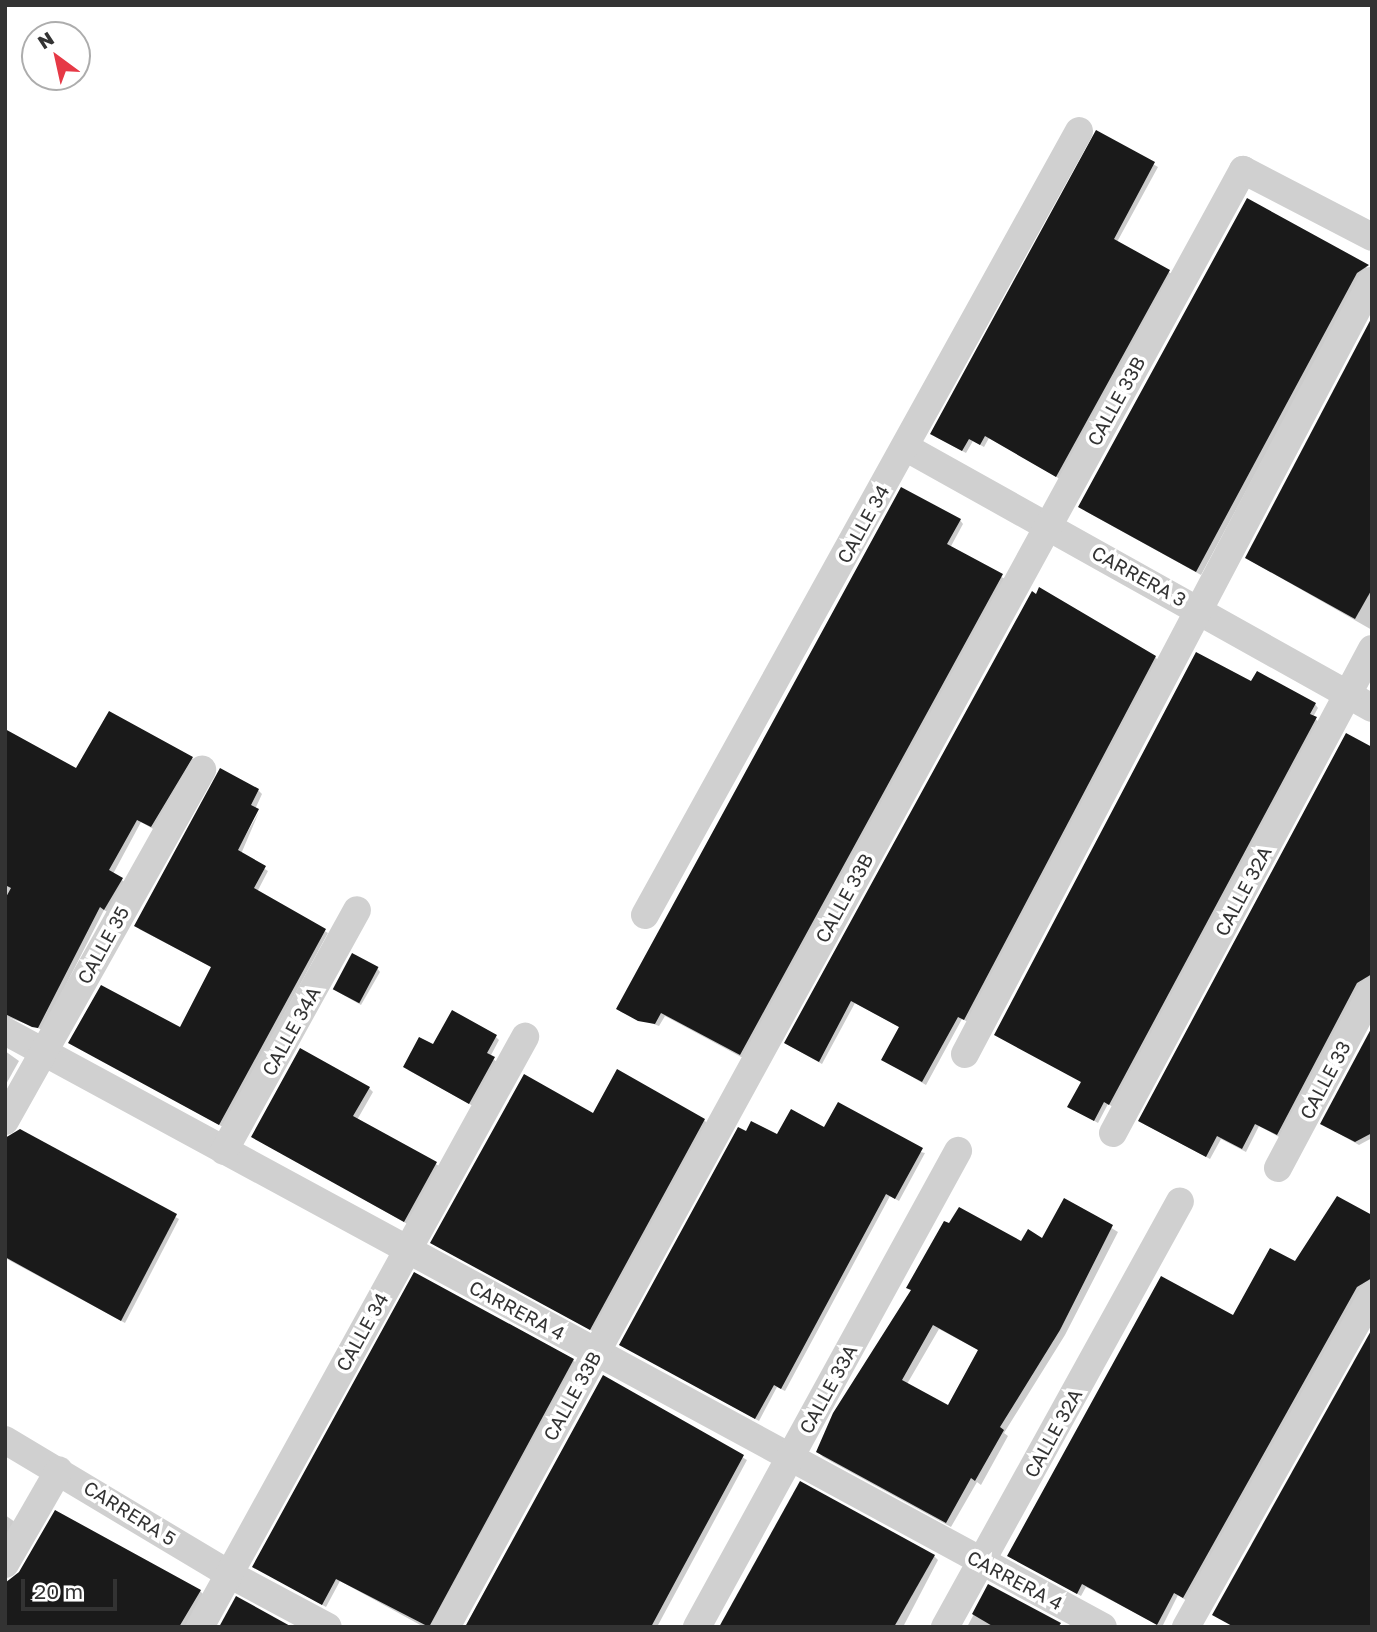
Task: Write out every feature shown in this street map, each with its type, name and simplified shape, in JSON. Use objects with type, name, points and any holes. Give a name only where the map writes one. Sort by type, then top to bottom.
[{"type":"street","name":"CALLE 34","points":[[645,915],[1079,131]]},
{"type":"street","name":"CALLE 33B","points":[[446,1627],[1243,170],[1372,237]]},
{"type":"street","points":[[965,1054],[1197,608],[1372,281]]},
{"type":"street","name":"CARRERA 3","points":[[905,447],[1360,701]]},
{"type":"street","name":"CALLE 32A","points":[[1113,1133],[1360,701],[1372,649]]},
{"type":"street","name":"CALLE 35","points":[[5,1121],[202,770]]},
{"type":"street","name":"CALLE 34A","points":[[224,1152],[357,910]]},
{"type":"street","name":"CALLE 33","points":[[1278,1168],[1372,991]]},
{"type":"street","name":"CARRERA 4","points":[[5,1031],[407,1252],[791,1455],[1103,1627]]},
{"type":"street","name":"CALLE 34","points":[[200,1627],[525,1037]]},
{"type":"street","name":"CALLE 33A","points":[[697,1627],[958,1150]]},
{"type":"street","name":"CALLE 32A","points":[[945,1627],[1180,1202]]},
{"type":"street","points":[[1186,1627],[1372,1295]]},
{"type":"street","name":"CARRERA 5","points":[[5,1440],[229,1574],[328,1627]]},
{"type":"street","points":[[5,1564],[59,1470]]},
{"type":"building","points":[[1096,130],[1155,162],[1114,239],[1170,270],[1056,477],[985,436],[980,445],[969,439],[962,451],[930,434]]},
{"type":"building","points":[[1247,198],[1369,265],[1357,273],[1196,572],[1078,507]]},
{"type":"building","points":[[1372,317],[1372,589],[1355,619],[1245,558]]},
{"type":"building","points":[[901,487],[961,519],[947,544],[1003,574],[740,1055],[661,1013],[655,1024],[638,1021],[616,1009]]},
{"type":"building","points":[[1039,587],[1156,656],[964,1020],[958,1017],[922,1082],[881,1060],[899,1027],[851,1001],[819,1062],[784,1043],[1032,591],[1036,594]]},
{"type":"building","points":[[1196,652],[1251,681],[1257,671],[1316,703],[1310,714],[1317,717],[1109,1105],[1104,1102],[1094,1121],[1067,1107],[1081,1082],[994,1035]]},
{"type":"building","points":[[109,711],[193,757],[151,827],[137,820],[109,870],[123,878],[104,910],[100,907],[38,1028],[32,1027],[5,1014],[5,899],[11,888],[5,885],[5,729],[76,768]]},
{"type":"building","points":[[1346,733],[1372,747],[1372,974],[1357,983],[1277,1135],[1255,1124],[1242,1149],[1217,1136],[1206,1157],[1138,1121]]},
{"type":"building","points":[[220,768],[259,789],[251,805],[259,809],[238,850],[266,866],[254,888],[326,929],[219,1125],[68,1043],[101,985],[180,1027],[211,967],[134,926]]},
{"type":"building","points":[[352,953],[378,967],[359,1003],[333,989]]},
{"type":"building","points":[[452,1010],[497,1035],[487,1053],[495,1057],[469,1104],[403,1067],[419,1037],[433,1044]]},
{"type":"building","points":[[1372,1027],[1372,1133],[1355,1142],[1320,1124]]},
{"type":"building","points":[[300,1048],[370,1087],[353,1116],[437,1162],[404,1222],[251,1137]]},
{"type":"building","points":[[617,1069],[705,1119],[590,1330],[430,1243],[524,1074],[593,1113]]},
{"type":"building","points":[[838,1102],[923,1148],[895,1199],[886,1194],[781,1389],[774,1385],[755,1419],[619,1345],[738,1127],[746,1131],[751,1121],[777,1134],[791,1109],[824,1127]]},
{"type":"building","points":[[20,1129],[177,1214],[121,1321],[5,1257],[5,1138]]},
{"type":"building","points":[[1337,1196],[1372,1215],[1372,1278],[1357,1287],[1183,1598],[1174,1593],[1157,1625],[1082,1584],[1077,1594],[1007,1556],[1161,1276],[1233,1315],[1270,1248],[1295,1261]]},
{"type":"building","points":[[1064,1198],[1113,1225],[1060,1330],[1000,1427],[1004,1430],[975,1481],[971,1478],[946,1523],[816,1452],[833,1413],[911,1290],[906,1288],[944,1221],[949,1223],[959,1207],[1021,1241],[1028,1229],[1042,1238]],"holes":[[[933,1325],[978,1350],[948,1405],[902,1380]]]},
{"type":"building","points":[[414,1272],[574,1359],[429,1627],[336,1579],[322,1605],[252,1567]]},
{"type":"building","points":[[1372,1329],[1372,1627],[1234,1627],[1212,1615]]},
{"type":"building","points":[[603,1375],[744,1455],[651,1627],[465,1627]]},
{"type":"building","points":[[800,1481],[935,1555],[894,1627],[719,1627]]},
{"type":"building","points":[[55,1510],[201,1590],[179,1627],[5,1627],[5,1583],[19,1572]]},
{"type":"building","points":[[988,1584],[1061,1623],[1058,1627],[994,1627],[972,1614]]},
{"type":"building","points":[[236,1596],[292,1627],[219,1627]]}]
